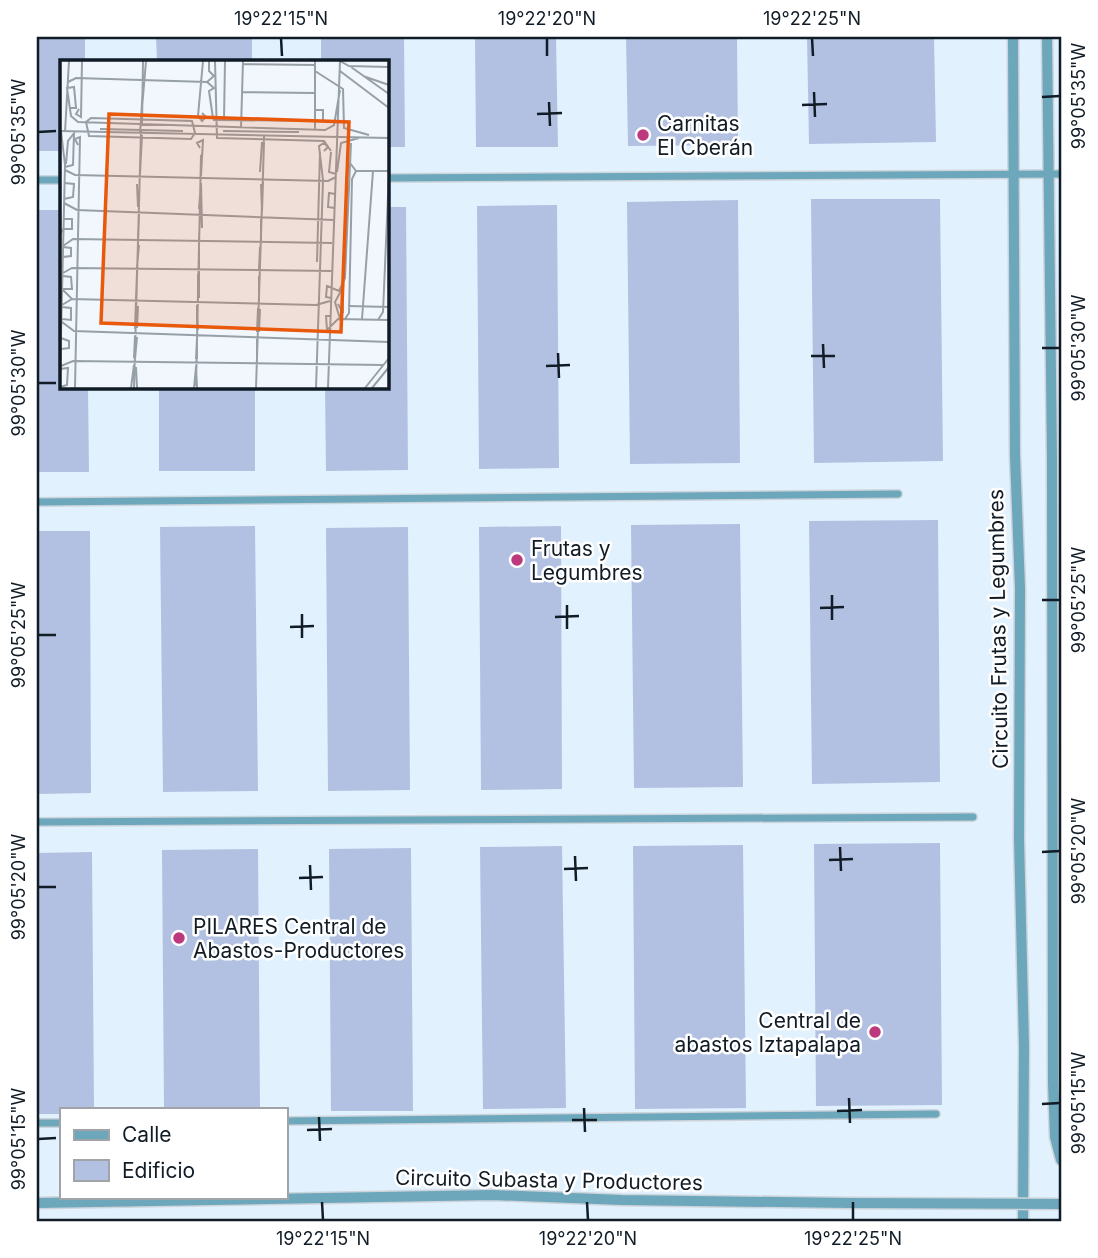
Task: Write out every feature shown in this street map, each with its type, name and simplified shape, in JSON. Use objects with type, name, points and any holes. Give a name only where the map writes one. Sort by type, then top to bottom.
[{"type":"street","name":"Circuito Frutas y Legumbres","points":[[1013,37],[1015,444],[1020,588],[1019,814],[1024,1046],[1023,1221]]},
{"type":"street","points":[[1047,37],[1052,458],[1053,1070],[1055,1137],[1061,1160]]},
{"type":"street","points":[[388,178],[1061,174]]},
{"type":"street","points":[[37,180],[60,180]]},
{"type":"street","points":[[37,502],[898,494]]},
{"type":"street","points":[[37,822],[973,817]]},
{"type":"street","points":[[287,1121],[936,1114]]},
{"type":"street","points":[[37,1123],[60,1123]]},
{"type":"street","name":"Circuito Subasta y Productores","points":[[37,1203],[493,1195],[1061,1205]]},
{"type":"shaded area","name":"Frutas y Legumbres","points":[[37,37],[1061,37],[1061,1221],[37,1221]]},
{"type":"building","points":[[37,37],[85,37],[85,60],[60,60],[60,151],[37,151]]},
{"type":"building","points":[[156,37],[252,37],[252,60],[157,60]]},
{"type":"building","points":[[321,37],[404,37],[405,147],[388,147],[388,60],[321,60]]},
{"type":"building","points":[[475,37],[556,37],[558,147],[476,147]]},
{"type":"building","points":[[626,37],[737,37],[738,145],[628,146]]},
{"type":"building","points":[[807,37],[934,37],[936,142],[809,144]]},
{"type":"building","points":[[811,199],[940,199],[943,461],[814,463]]},
{"type":"building","points":[[738,200],[740,463],[630,464],[627,202]]},
{"type":"building","points":[[557,205],[559,468],[479,469],[477,206]]},
{"type":"building","points":[[388,207],[406,207],[408,470],[326,471],[325,388],[388,388]]},
{"type":"building","points":[[37,210],[60,210],[60,388],[88,388],[89,472],[37,472]]},
{"type":"building","points":[[159,388],[255,388],[255,471],[159,471]]},
{"type":"building","points":[[938,520],[940,782],[812,784],[809,521]]},
{"type":"building","points":[[740,524],[743,787],[634,788],[631,525]]},
{"type":"building","points":[[255,526],[258,791],[163,792],[160,527]]},
{"type":"building","points":[[561,526],[562,789],[481,790],[479,527]]},
{"type":"building","points":[[408,527],[410,790],[328,791],[326,528]]},
{"type":"building","points":[[37,531],[90,531],[91,793],[37,794]]},
{"type":"building","points":[[940,843],[942,1105],[816,1106],[814,844]]},
{"type":"building","points":[[743,845],[746,1108],[635,1109],[633,846]]},
{"type":"building","points":[[562,846],[566,1108],[483,1109],[480,847]]},
{"type":"building","points":[[411,848],[413,1111],[331,1111],[329,849]]},
{"type":"building","points":[[258,849],[260,1108],[164,1108],[162,850]]},
{"type":"building","points":[[92,852],[94,1108],[60,1108],[60,1114],[37,1114],[37,853]]},
{"type":"place","name":"Carnitas El Cberán","points":[[643,135]]},
{"type":"place","name":"Frutas y Legumbres","points":[[517,560]]},
{"type":"place","name":"PILARES Central de Abastos-Productores","points":[[179,938]]},
{"type":"place","name":"Central de abastos Iztapalapa","points":[[875,1032]]}]
